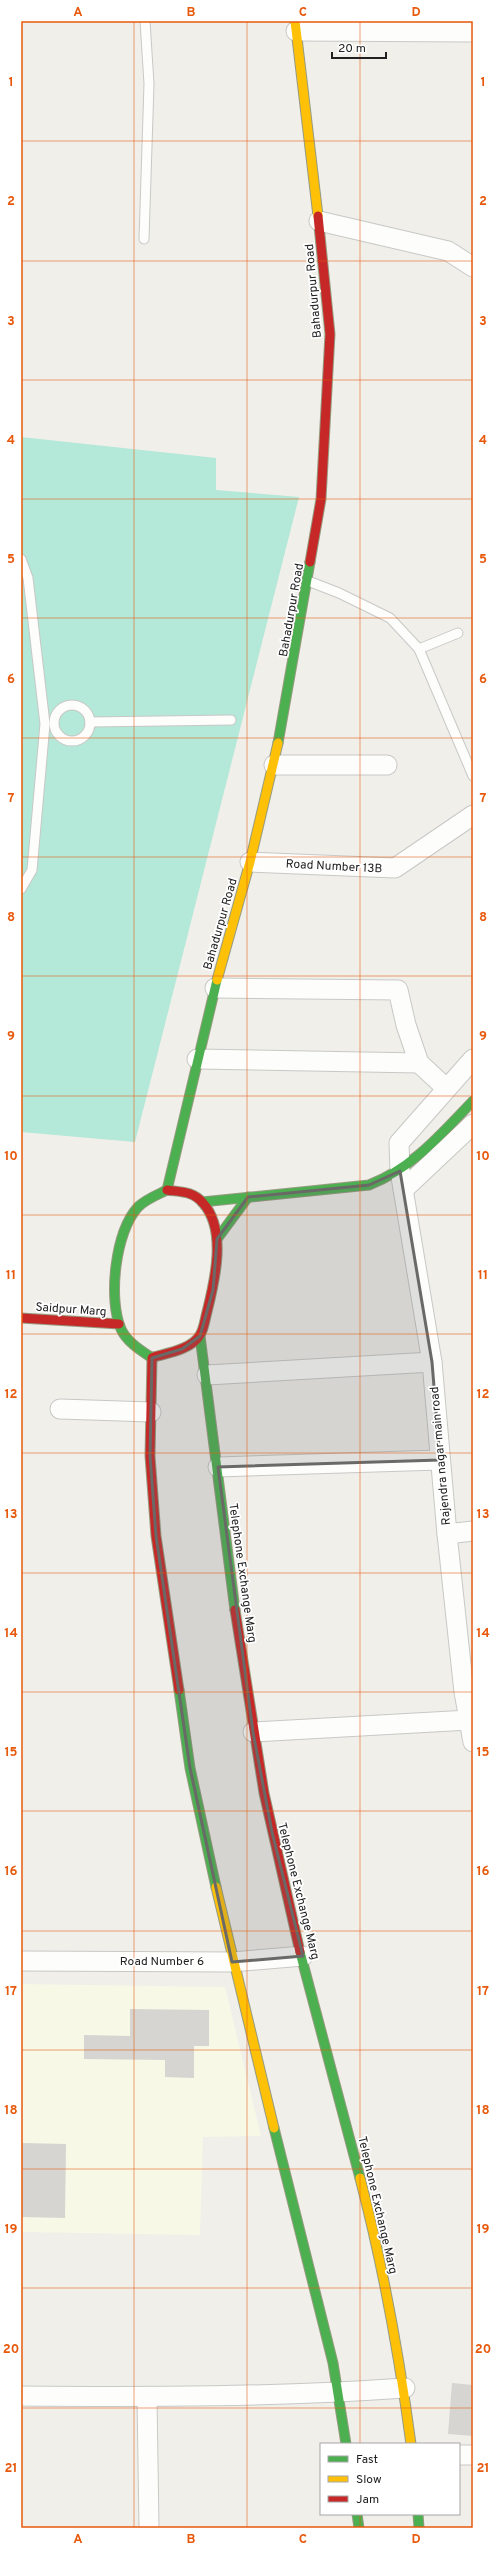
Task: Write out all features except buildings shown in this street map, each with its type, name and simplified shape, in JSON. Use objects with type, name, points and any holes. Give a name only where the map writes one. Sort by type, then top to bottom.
[{"type":"main road","name":"Bahadurpur Road","points":[[167,1190],[197,1059],[250,862],[261,811],[274,765],[308,581],[321,499],[330,334],[319,221],[296,26]]},
{"type":"main road","points":[[202,1202],[369,1186],[384,1181],[406,1167],[473,1101]]},
{"type":"main road","points":[[167,1190],[187,1192],[202,1202],[211,1218],[217,1239],[213,1290],[200,1336],[182,1349],[152,1358],[136,1349],[126,1338],[119,1324],[114,1299],[117,1263],[124,1231],[136,1209],[167,1190]]},
{"type":"main road","points":[[217,1239],[248,1197]]},
{"type":"main road","name":"Saidpur Marg","points":[[21,1318],[119,1324]]},
{"type":"main road","name":"Telephone Exchange Marg","points":[[200,1336],[207,1375],[253,1732],[272,1832],[376,2236],[405,2388],[411,2443]]},
{"type":"main road","points":[[152,1358],[150,1456],[158,1551],[190,1768],[232,1962],[333,2362],[346,2443]]},
{"type":"main road","points":[[357,2515],[359,2528]]},
{"type":"main road","points":[[418,2515],[419,2528]]},
{"type":"street","points":[[296,26],[473,32]]},
{"type":"street","points":[[319,221],[448,251],[473,267]]},
{"type":"street","points":[[274,765],[387,765]]},
{"type":"street","name":"Road Number 13B","points":[[250,862],[395,868],[473,815]]},
{"type":"street","points":[[215,988],[398,990],[406,1025],[419,1063],[446,1088]]},
{"type":"street","points":[[197,1059],[419,1063]]},
{"type":"street","name":"Rajendra nagar main road","points":[[473,1059],[399,1143],[406,1167],[403,1190],[432,1362],[447,1534],[469,1692],[469,1720],[473,1742]]},
{"type":"street","points":[[403,1190],[473,1124]]},
{"type":"street","points":[[207,1375],[432,1362]]},
{"type":"street","points":[[60,1409],[151,1412]]},
{"type":"street","points":[[218,1467],[440,1460]]},
{"type":"street","points":[[447,1534],[473,1531]]},
{"type":"street","points":[[253,1732],[469,1720]]},
{"type":"street","name":"Road Number 6","points":[[21,1961],[232,1962],[303,1956]]},
{"type":"street","points":[[21,2396],[147,2397],[338,2393],[405,2388]]},
{"type":"street","points":[[147,2397],[149,2528]]},
{"type":"street","points":[[460,2455],[473,2455]]},
{"type":"lane","points":[[144,239],[149,84],[145,21]]},
{"type":"lane","points":[[21,559],[28,578],[49,724],[32,870],[21,889]]},
{"type":"lane","points":[[308,581],[338,593],[390,618],[419,649],[473,776]]},
{"type":"lane","points":[[419,649],[458,633]]},
{"type":"lane","points":[[72,705],[83,709],[88,713],[90,722],[85,736],[74,741],[68,741],[58,735],[49,724],[61,708],[72,705]]},
{"type":"lane","points":[[90,722],[231,720]]},
{"type":"highlighted area","points":[[400,1171],[432,1362],[440,1460],[218,1467],[253,1732],[272,1832],[303,1956],[232,1962],[190,1768],[156,1536],[150,1456],[152,1358],[182,1349],[200,1336],[213,1290],[217,1239],[248,1197],[369,1185]]},
{"type":"shaded area","points":[[21,1984],[225,1987],[261,2136],[203,2137],[200,2235],[21,2232]]},
{"type":"green space","points":[[21,437],[216,458],[216,490],[299,497],[135,1142],[21,1132]]},
{"type":"traffic: fast","points":[[278,743],[310,562]]},
{"type":"traffic: fast","points":[[167,1190],[217,980]]},
{"type":"traffic: fast","points":[[202,1202],[369,1185],[385,1178],[413,1160],[438,1138],[473,1101]]},
{"type":"traffic: fast","points":[[154,1357],[152,1358],[134,1345],[121,1329],[115,1301],[116,1266],[119,1249],[130,1218],[141,1204],[167,1190]]},
{"type":"traffic: fast","points":[[217,1239],[248,1197]]},
{"type":"traffic: fast","points":[[200,1336],[235,1610]]},
{"type":"traffic: fast","points":[[179,1690],[190,1768],[216,1887]]},
{"type":"traffic: fast","points":[[300,1952],[360,2178]]},
{"type":"traffic: fast","points":[[274,2128],[333,2363],[346,2443]]},
{"type":"traffic: fast","points":[[357,2515],[359,2528]]},
{"type":"traffic: fast","points":[[418,2515],[419,2528]]},
{"type":"traffic: slow","points":[[295,21],[318,216]]},
{"type":"traffic: slow","points":[[217,980],[250,862],[278,743]]},
{"type":"traffic: slow","points":[[216,1887],[274,2128]]},
{"type":"traffic: slow","points":[[360,2178],[390,2310],[411,2443]]},
{"type":"traffic: jam","points":[[310,562],[321,499],[330,334],[318,216]]},
{"type":"traffic: jam","points":[[154,1357],[186,1347],[200,1335],[216,1271],[217,1241],[215,1227],[210,1214],[203,1203],[195,1196],[167,1190]]},
{"type":"traffic: jam","points":[[21,1318],[119,1324]]},
{"type":"traffic: jam","points":[[152,1358],[150,1456],[156,1536],[179,1690]]},
{"type":"traffic: jam","points":[[235,1610],[264,1793],[300,1952]]}]
